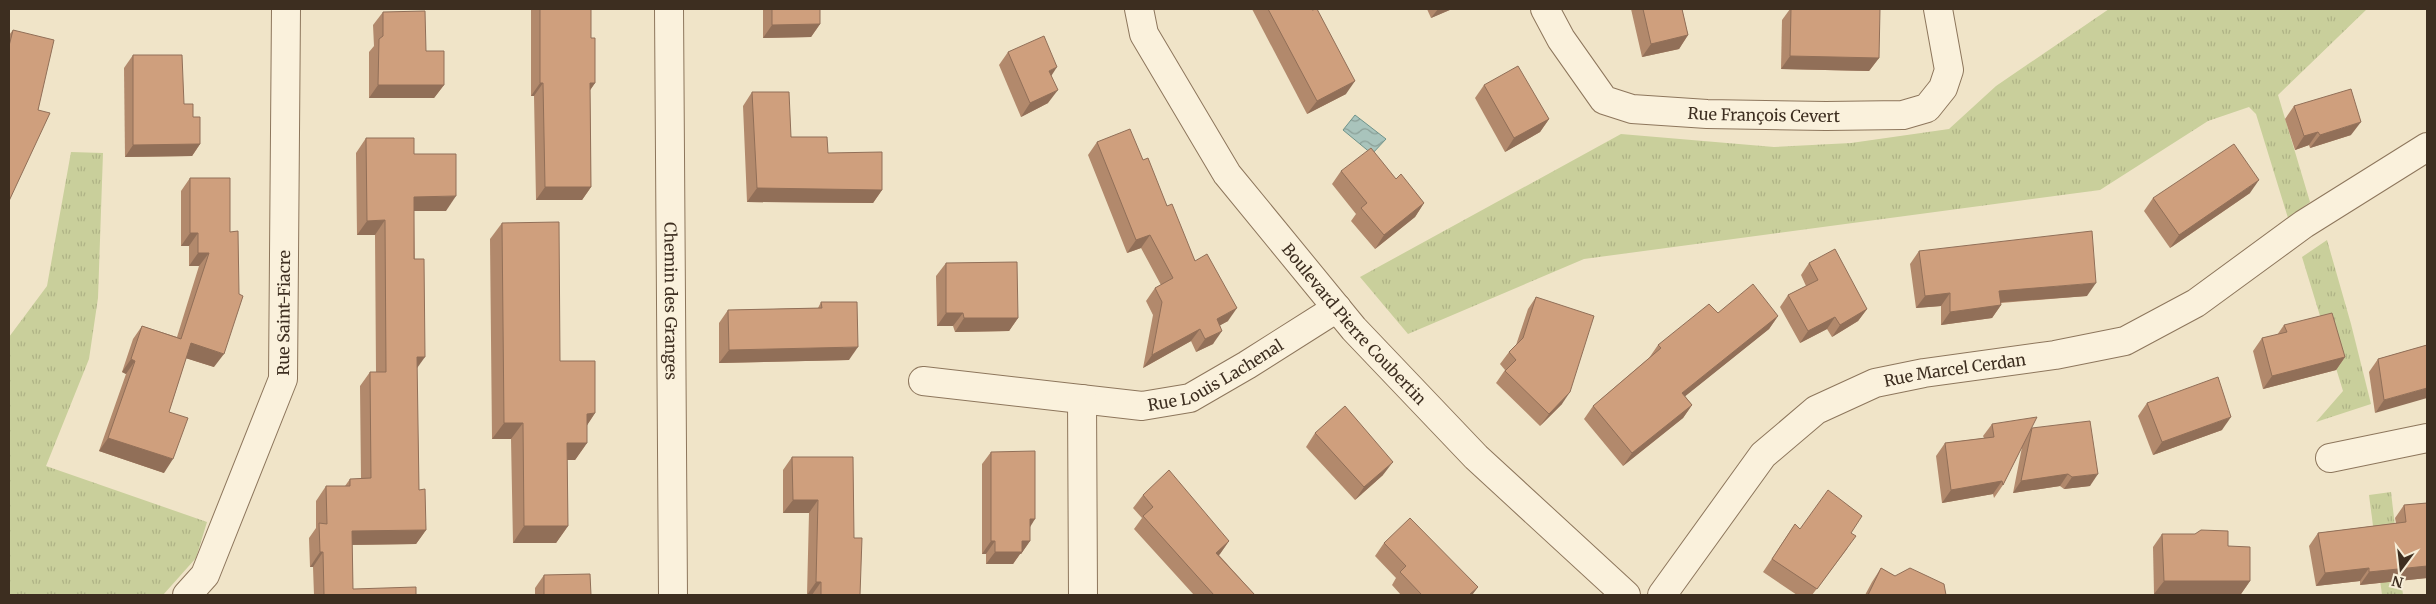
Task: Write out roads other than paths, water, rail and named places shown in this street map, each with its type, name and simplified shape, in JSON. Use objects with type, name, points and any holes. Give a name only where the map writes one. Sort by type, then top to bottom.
[{"type":"street","name":"Rue Saint-Fiacre","points":[[186,595],[205,575],[283,379],[286,9]]},
{"type":"street","name":"Chemin des Granges","points":[[669,9],[672,595]]},
{"type":"street","name":"Boulevard Pierre Coubertin","points":[[1139,9],[1144,34],[1227,174],[1337,308],[1476,457],[1626,595]]},
{"type":"street","name":"Rue François Cevert","points":[[1545,9],[1561,39],[1604,100],[1632,109],[1707,114],[1826,116],[1903,115],[1927,108],[1943,88],[1949,70],[1938,9]]},
{"type":"street","name":"Rue Marcel Cerdan","points":[[1662,595],[1764,455],[1816,410],[1874,383],[1924,373],[2055,355],[2125,341],[2196,303],[2304,224],[2427,146]]},
{"type":"street","name":"Rue Louis Lachenal","points":[[923,381],[1142,406],[1190,398],[1248,365],[1337,308]]},
{"type":"street","points":[[1082,399],[1083,595]]},
{"type":"street","points":[[2330,458],[2427,438]]},
{"type":"water","points":[[1355,115],[1386,139],[1372,154],[1343,130]]}]
